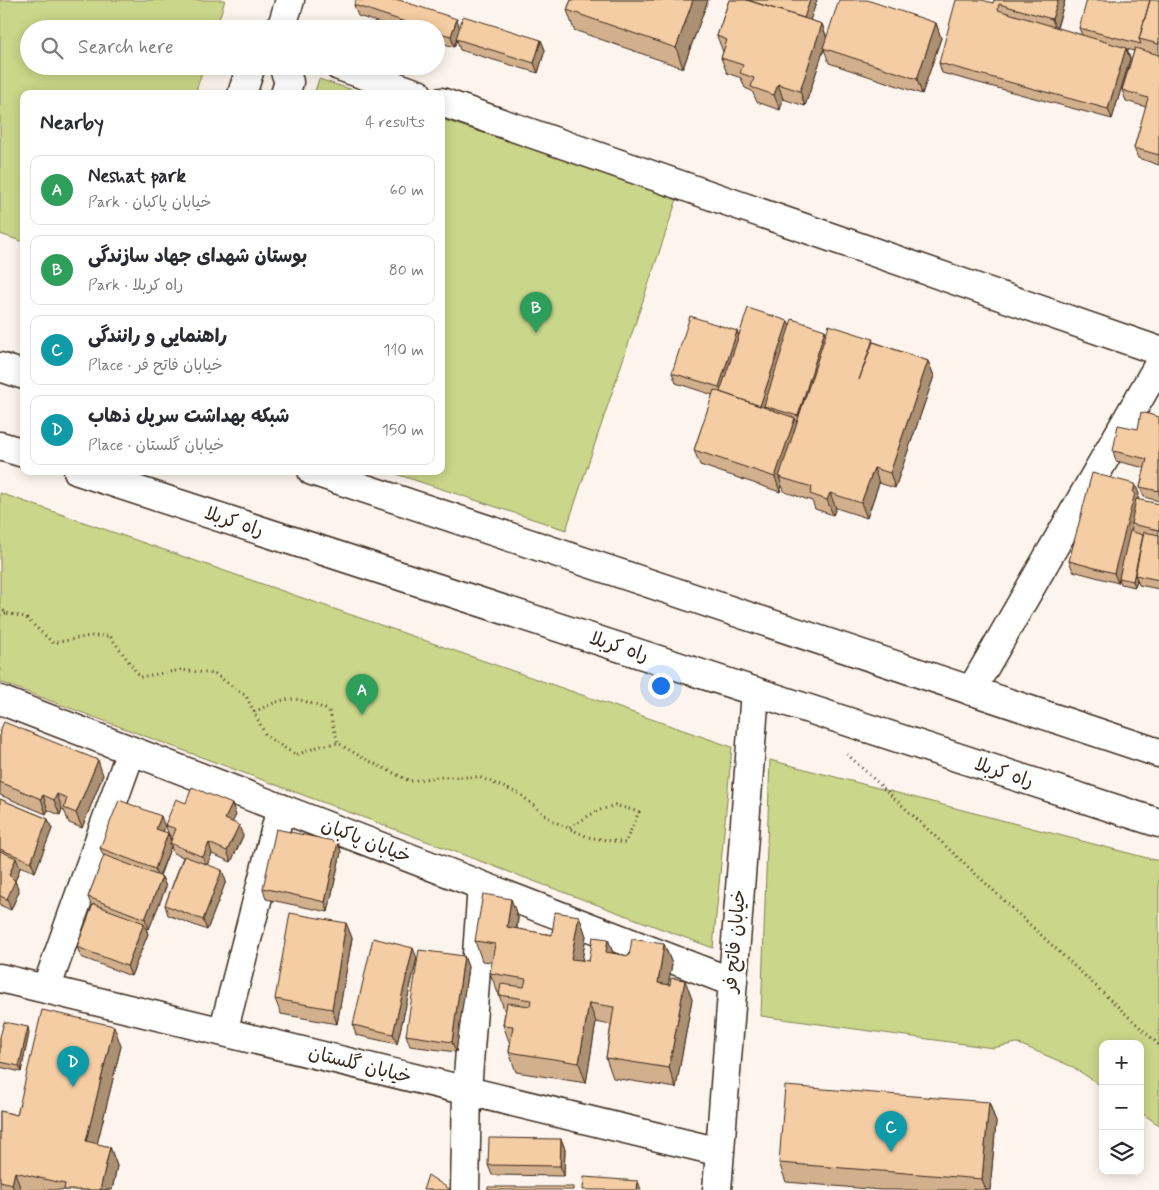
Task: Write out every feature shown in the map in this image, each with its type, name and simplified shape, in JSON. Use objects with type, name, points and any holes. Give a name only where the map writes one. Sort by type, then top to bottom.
[{"type":"street","points":[[284,20],[290,0]]},
{"type":"street","points":[[243,90],[248,75]]},
{"type":"street","points":[[286,75],[289,82],[286,90]]},
{"type":"street","points":[[364,75],[407,90]]},
{"type":"street","points":[[445,103],[1159,351]]},
{"type":"street","points":[[971,691],[1147,409],[1159,364]]},
{"type":"street","points":[[0,367],[20,374]]},
{"type":"street","points":[[0,446],[20,452]]},
{"type":"street","name":"راه کربلا","points":[[90,475],[1159,824]]},
{"type":"street","points":[[324,475],[1159,753]]},
{"type":"street","name":"خیابان فاتح فر","points":[[717,1190],[755,692]]},
{"type":"street","name":"خیابان پاکبان","points":[[3,708],[131,751],[732,982]]},
{"type":"street","points":[[46,989],[131,751]]},
{"type":"street","points":[[223,1032],[281,808]]},
{"type":"street","points":[[465,1190],[467,1091],[482,886]]},
{"type":"street","name":"خیابان گلستان","points":[[0,978],[720,1152]]},
{"type":"path","points":[[0,607],[6,614]]},
{"type":"path","points":[[0,616],[6,614],[25,617],[54,643],[90,636],[110,636],[140,677],[181,670],[215,674],[246,696],[266,736],[296,755],[320,746],[338,743],[363,758],[410,781],[437,777],[479,777],[520,794],[551,820],[568,828],[588,837],[625,843],[639,812],[615,805],[597,811],[568,828]]},
{"type":"path","points":[[254,712],[279,700],[302,698],[329,711],[338,743]]},
{"type":"path","points":[[845,752],[1159,1045]]},
{"type":"green space","points":[[0,0],[225,0],[219,20],[20,20],[20,75],[201,75],[196,90],[20,90],[20,241],[0,234]]},
{"type":"green space","points":[[319,79],[353,90],[315,90]]},
{"type":"green space","points":[[445,120],[678,196],[566,530],[399,475],[445,475]]},
{"type":"green space","points":[[0,493],[732,747],[713,948],[0,682]]},
{"type":"green space","points":[[770,760],[1159,861],[1159,1125],[1144,1115],[1144,1040],[1099,1040],[1099,1084],[1073,1067],[1017,1043],[993,1048],[761,1016]]},
{"type":"building","points":[[356,0],[399,0],[457,19],[451,36],[445,34],[445,20],[400,20],[354,5]]},
{"type":"building","points":[[571,0],[693,0],[676,48],[567,10]]},
{"type":"building","points":[[729,0],[747,0],[822,24],[800,91],[778,84],[774,95],[751,87],[754,78],[740,73],[743,65],[721,58],[727,40],[717,36]]},
{"type":"building","points":[[747,0],[810,0],[804,18]]},
{"type":"building","points":[[839,0],[867,0],[936,23],[917,79],[823,48]]},
{"type":"building","points":[[956,0],[982,0],[993,3],[994,0],[1058,0],[1052,19],[999,4],[998,10],[1126,48],[1108,109],[939,63]]},
{"type":"building","points":[[1087,0],[1150,0],[1139,39],[1141,44],[1079,28]]},
{"type":"building","points":[[1150,0],[1159,0],[1159,44],[1139,39]]},
{"type":"building","points":[[463,16],[541,40],[534,63],[456,39]]},
{"type":"building","points":[[1135,48],[1159,55],[1159,155],[1134,148],[1148,98],[1122,90]]},
{"type":"building","points":[[748,308],[788,321],[760,406],[720,392]]},
{"type":"building","points":[[690,316],[737,331],[719,387],[672,373]]},
{"type":"building","points":[[792,319],[825,330],[798,416],[764,406]]},
{"type":"building","points":[[829,325],[873,339],[859,380],[873,342],[928,361],[890,473],[874,468],[861,503],[830,493],[827,500],[810,494],[812,487],[779,477]]},
{"type":"building","points":[[714,390],[795,418],[775,477],[694,450]]},
{"type":"building","points":[[1141,412],[1159,417],[1159,491],[1140,487],[1147,459],[1113,451],[1118,425],[1138,429]]},
{"type":"building","points":[[1092,473],[1135,484],[1133,493],[1135,493],[1114,573],[1069,561]]},
{"type":"building","points":[[1136,499],[1159,504],[1159,530],[1131,524]]},
{"type":"building","points":[[1130,531],[1143,535],[1133,581],[1119,578]]},
{"type":"building","points":[[1144,532],[1159,535],[1159,580],[1135,575]]},
{"type":"building","points":[[4,722],[98,760],[76,813],[64,808],[67,798],[57,794],[54,800],[43,795],[41,799],[0,782],[0,731]]},
{"type":"building","points":[[192,787],[232,804],[225,819],[239,825],[227,851],[209,843],[203,857],[170,843],[176,829],[165,825],[176,799],[186,803]]},
{"type":"building","points":[[0,799],[48,819],[31,862],[0,849]]},
{"type":"building","points":[[119,800],[161,816],[156,829],[168,833],[155,869],[100,848]]},
{"type":"building","points":[[276,829],[338,842],[325,902],[263,888]]},
{"type":"building","points":[[0,851],[16,858],[9,875],[15,881],[7,899],[0,896]]},
{"type":"building","points":[[104,855],[162,877],[145,919],[88,897]]},
{"type":"building","points":[[184,856],[222,870],[203,920],[165,905]]},
{"type":"building","points":[[483,894],[511,899],[507,927],[552,935],[555,912],[579,916],[571,959],[589,961],[593,937],[608,939],[606,952],[629,956],[632,939],[664,944],[658,983],[670,985],[671,978],[685,980],[669,1068],[606,1058],[614,1007],[589,1003],[579,1063],[509,1052],[513,1026],[503,1025],[507,1003],[530,1006],[531,1000],[499,995],[501,984],[524,987],[526,979],[490,973],[495,944],[475,941]]},
{"type":"building","points":[[93,904],[144,923],[127,966],[77,947]]},
{"type":"building","points":[[290,913],[346,923],[332,1009],[275,999]]},
{"type":"building","points":[[373,938],[413,948],[393,1034],[353,1025]]},
{"type":"building","points":[[419,950],[464,956],[452,1042],[406,1035]]},
{"type":"building","points":[[42,1010],[114,1026],[86,1141],[110,1147],[100,1190],[64,1190],[65,1184],[15,1172],[12,1184],[0,1181],[0,1111],[17,1115]]},
{"type":"building","points":[[4,1022],[28,1027],[19,1066],[0,1062],[0,1037]]},
{"type":"building","points":[[785,1086],[989,1102],[982,1179],[779,1163]]},
{"type":"building","points":[[489,1138],[561,1139],[560,1166],[488,1165]]},
{"type":"building","points":[[428,1175],[451,1190],[423,1190]]},
{"type":"building","points":[[584,1177],[638,1181],[637,1190],[583,1190]]},
{"type":"building","points":[[488,1187],[573,1187],[573,1190],[488,1190]]},
{"type":"place","name":"بوستان شهدای جهاد سازندگی","points":[[536,333]]},
{"type":"place","name":"Neshat park","points":[[362,715]]},
{"type":"place","name":"شبکه بهداشت سرپل ذهاب","points":[[73,1087]]},
{"type":"place","name":"راهنمایی و رانندگی","points":[[891,1152]]}]
